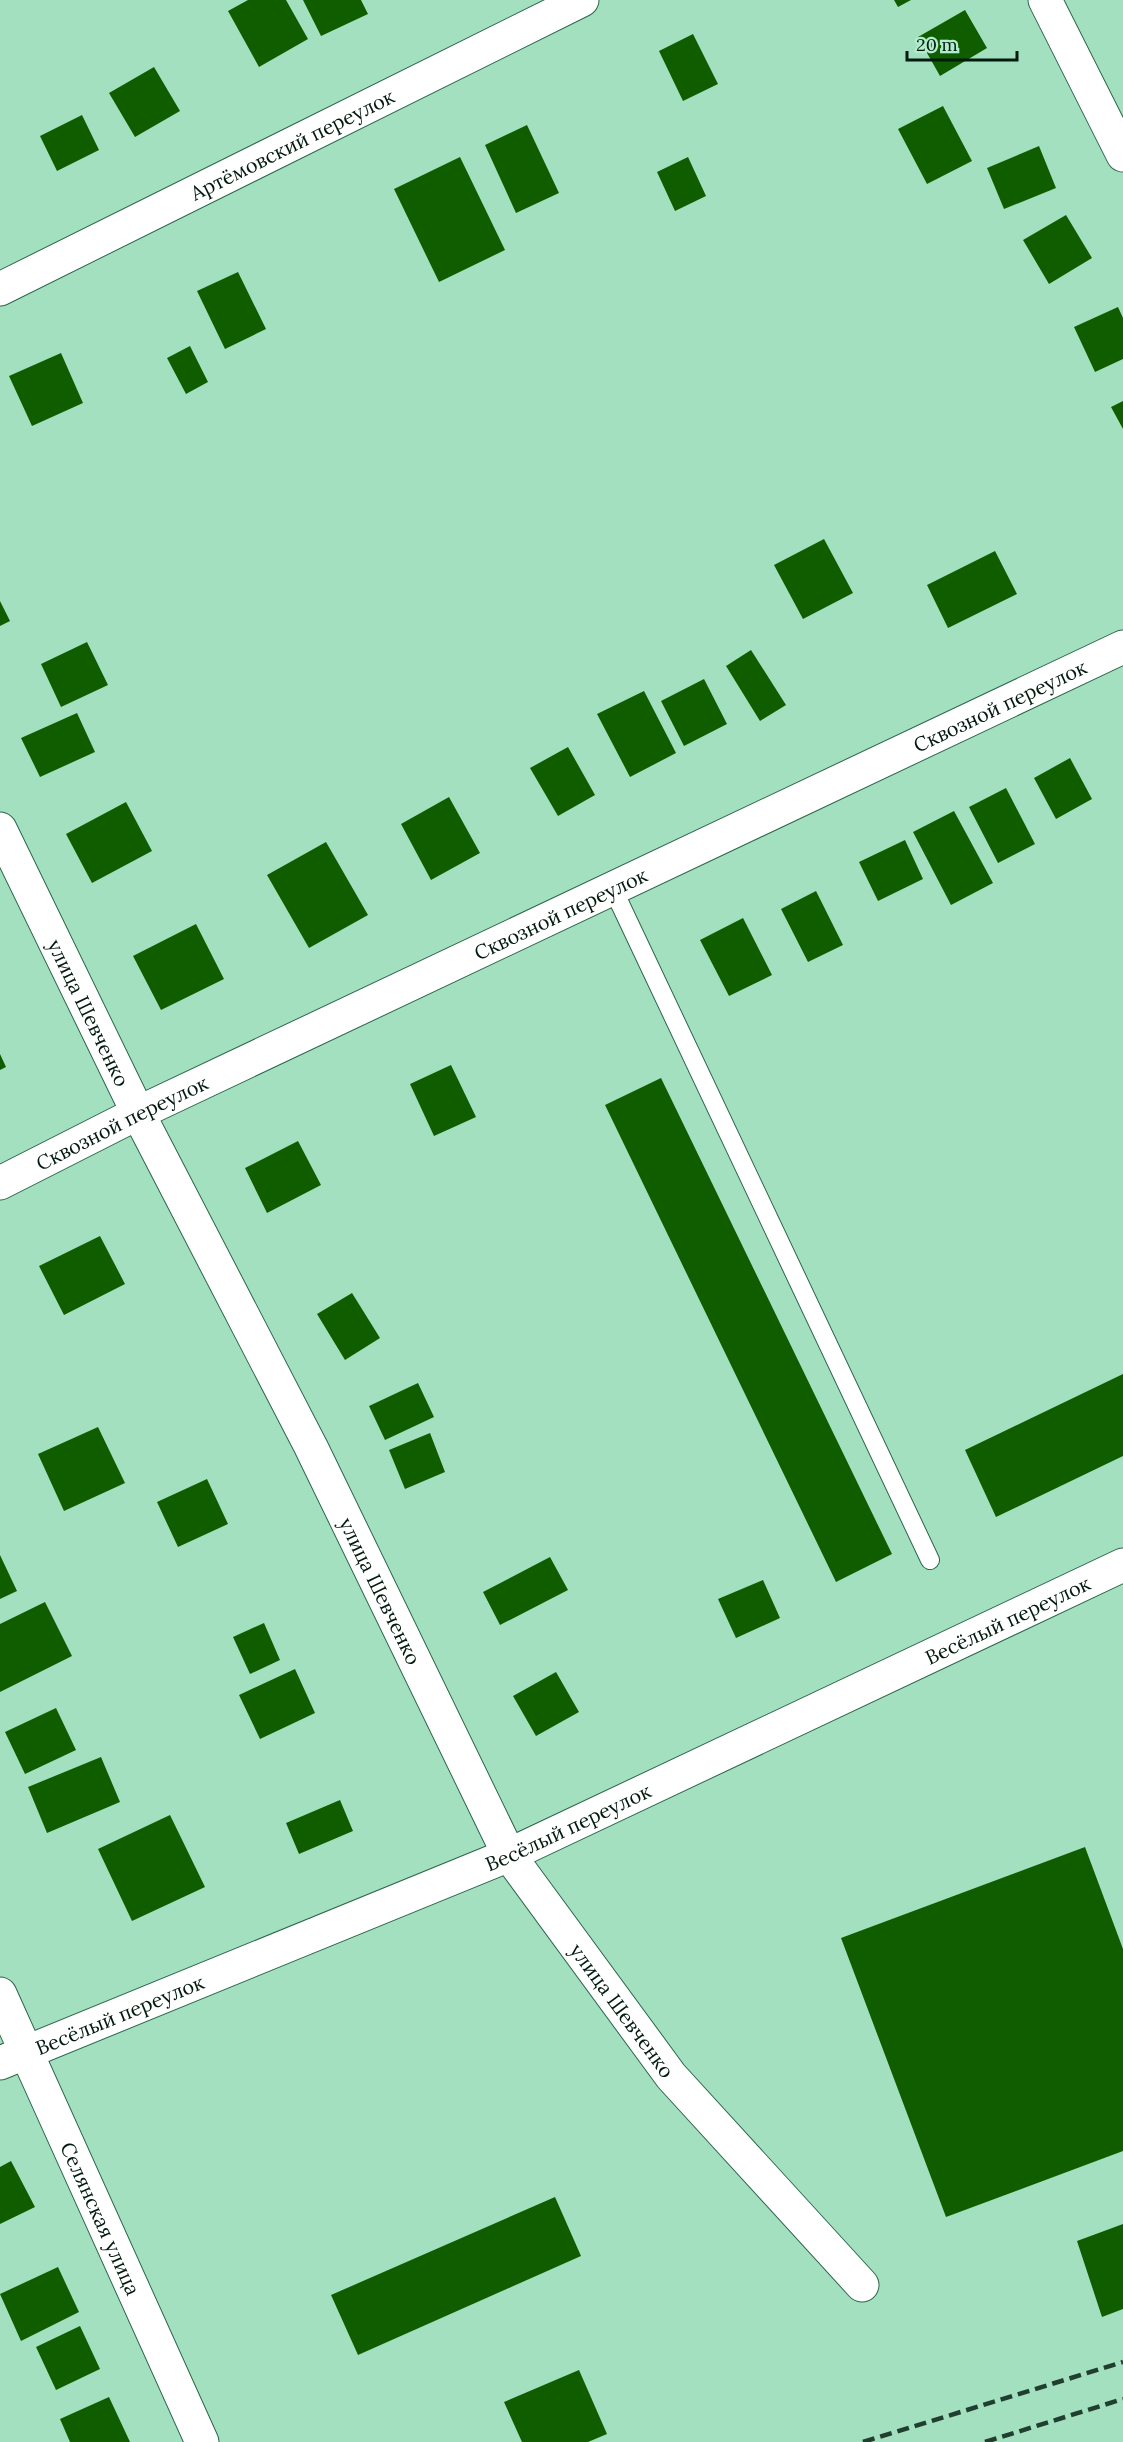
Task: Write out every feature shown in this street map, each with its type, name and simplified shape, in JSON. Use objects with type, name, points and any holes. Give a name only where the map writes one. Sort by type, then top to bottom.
[{"type":"street","name":"Артёмовский переулок","points":[[0,289],[582,0]]},
{"type":"street","points":[[1045,0],[1123,155]]},
{"type":"street","name":"Сквозной переулок","points":[[0,1183],[138,1113],[1123,647]]},
{"type":"street","name":"улица Шевченко","points":[[0,829],[138,1113],[310,1447],[510,1855],[671,2076],[862,2285]]},
{"type":"street","name":"Весёлый переулок","points":[[12,2057],[510,1855],[1123,1565]]},
{"type":"street","name":"Селянская улица","points":[[0,1994],[12,2057],[202,2442]]},
{"type":"lane","points":[[613,889],[930,1560]]},
{"type":"building","points":[[248,0],[286,0],[308,39],[259,67],[228,11]]},
{"type":"building","points":[[303,0],[361,0],[368,14],[321,36]]},
{"type":"building","points":[[894,0],[911,0],[898,7]]},
{"type":"building","points":[[965,10],[987,48],[940,76],[918,37]]},
{"type":"building","points":[[693,34],[718,84],[683,101],[659,51]]},
{"type":"building","points":[[154,67],[180,111],[135,137],[109,93]]},
{"type":"building","points":[[943,106],[972,161],[927,184],[898,129]]},
{"type":"building","points":[[82,115],[99,150],[57,171],[40,136]]},
{"type":"building","points":[[527,125],[559,193],[516,213],[485,145]]},
{"type":"building","points":[[1039,146],[1056,188],[1004,209],[987,168]]},
{"type":"building","points":[[460,157],[505,250],[439,282],[394,189]]},
{"type":"building","points":[[688,157],[706,196],[675,211],[657,172]]},
{"type":"building","points":[[1066,215],[1092,258],[1049,284],[1023,240]]},
{"type":"building","points":[[238,272],[266,329],[225,349],[197,291]]},
{"type":"building","points":[[1118,307],[1123,318],[1123,359],[1095,372],[1074,327]]},
{"type":"building","points":[[190,346],[208,382],[186,394],[167,358]]},
{"type":"building","points":[[61,353],[83,403],[32,426],[9,376]]},
{"type":"building","points":[[1123,401],[1123,429],[1111,407]]},
{"type":"building","points":[[824,539],[853,593],[803,619],[774,565]]},
{"type":"building","points":[[995,551],[1017,594],[948,628],[927,585]]},
{"type":"building","points":[[0,601],[10,621],[0,626]]},
{"type":"building","points":[[87,642],[108,685],[61,707],[41,664]]},
{"type":"building","points":[[751,650],[786,705],[760,721],[726,666]]},
{"type":"building","points":[[704,679],[727,724],[684,746],[661,701]]},
{"type":"building","points":[[644,691],[676,753],[630,777],[597,714]]},
{"type":"building","points":[[77,713],[95,752],[40,777],[21,738]]},
{"type":"building","points":[[568,747],[595,795],[558,816],[530,768]]},
{"type":"building","points":[[1070,758],[1092,799],[1056,819],[1034,778]]},
{"type":"building","points":[[1006,788],[1035,844],[998,863],[969,807]]},
{"type":"building","points":[[449,797],[480,853],[431,880],[401,824]]},
{"type":"building","points":[[126,802],[152,851],[92,883],[66,834]]},
{"type":"building","points":[[954,811],[993,883],[951,905],[913,832]]},
{"type":"building","points":[[905,840],[923,879],[878,901],[859,862]]},
{"type":"building","points":[[326,842],[368,915],[309,948],[267,875]]},
{"type":"building","points":[[816,891],[843,945],[808,962],[781,909]]},
{"type":"building","points":[[743,918],[772,975],[729,996],[700,940]]},
{"type":"building","points":[[196,924],[224,979],[161,1010],[133,956]]},
{"type":"building","points":[[0,1054],[6,1067],[0,1070]]},
{"type":"building","points":[[451,1065],[476,1117],[434,1136],[410,1084]]},
{"type":"building","points":[[661,1078],[892,1554],[836,1582],[605,1105]]},
{"type":"building","points":[[298,1141],[321,1185],[267,1213],[245,1168]]},
{"type":"building","points":[[100,1236],[125,1284],[64,1315],[39,1266]]},
{"type":"building","points":[[352,1293],[380,1338],[345,1360],[317,1314]]},
{"type":"building","points":[[1123,1374],[1123,1456],[996,1517],[965,1450]]},
{"type":"building","points":[[418,1383],[434,1417],[385,1440],[369,1406]]},
{"type":"building","points":[[98,1427],[125,1483],[64,1511],[38,1454]]},
{"type":"building","points":[[430,1433],[445,1472],[405,1489],[389,1450]]},
{"type":"building","points":[[207,1479],[228,1524],[178,1547],[157,1502]]},
{"type":"building","points":[[0,1555],[17,1591],[0,1599]]},
{"type":"building","points":[[550,1557],[568,1590],[500,1625],[483,1592]]},
{"type":"building","points":[[763,1580],[780,1618],[736,1638],[718,1599]]},
{"type":"building","points":[[45,1602],[72,1656],[0,1692],[0,1624]]},
{"type":"building","points":[[264,1623],[280,1660],[250,1674],[233,1637]]},
{"type":"building","points":[[295,1669],[315,1713],[260,1739],[239,1695]]},
{"type":"building","points":[[556,1672],[579,1712],[536,1736],[513,1696]]},
{"type":"building","points":[[56,1708],[76,1750],[25,1774],[5,1732]]},
{"type":"building","points":[[101,1757],[120,1802],[47,1833],[28,1787]]},
{"type":"building","points":[[340,1800],[353,1831],[299,1854],[286,1823]]},
{"type":"building","points":[[170,1815],[205,1887],[132,1921],[98,1849]]},
{"type":"building","points":[[1085,1847],[1123,1949],[1123,2151],[946,2217],[841,1938]]},
{"type":"building","points":[[11,2161],[35,2207],[0,2224],[0,2167]]},
{"type":"building","points":[[555,2197],[581,2256],[358,2355],[331,2295]]},
{"type":"building","points":[[1123,2224],[1123,2309],[1102,2317],[1077,2241]]},
{"type":"building","points":[[58,2267],[79,2312],[21,2341],[0,2294]]},
{"type":"building","points":[[80,2326],[100,2369],[56,2390],[36,2347]]},
{"type":"building","points":[[579,2370],[607,2434],[588,2442],[522,2442],[504,2402]]},
{"type":"building","points":[[109,2397],[130,2442],[70,2442],[60,2419]]},
{"type":"railway","points":[[863,2442],[1123,2362]]},
{"type":"railway","points":[[985,2442],[1123,2399]]}]
